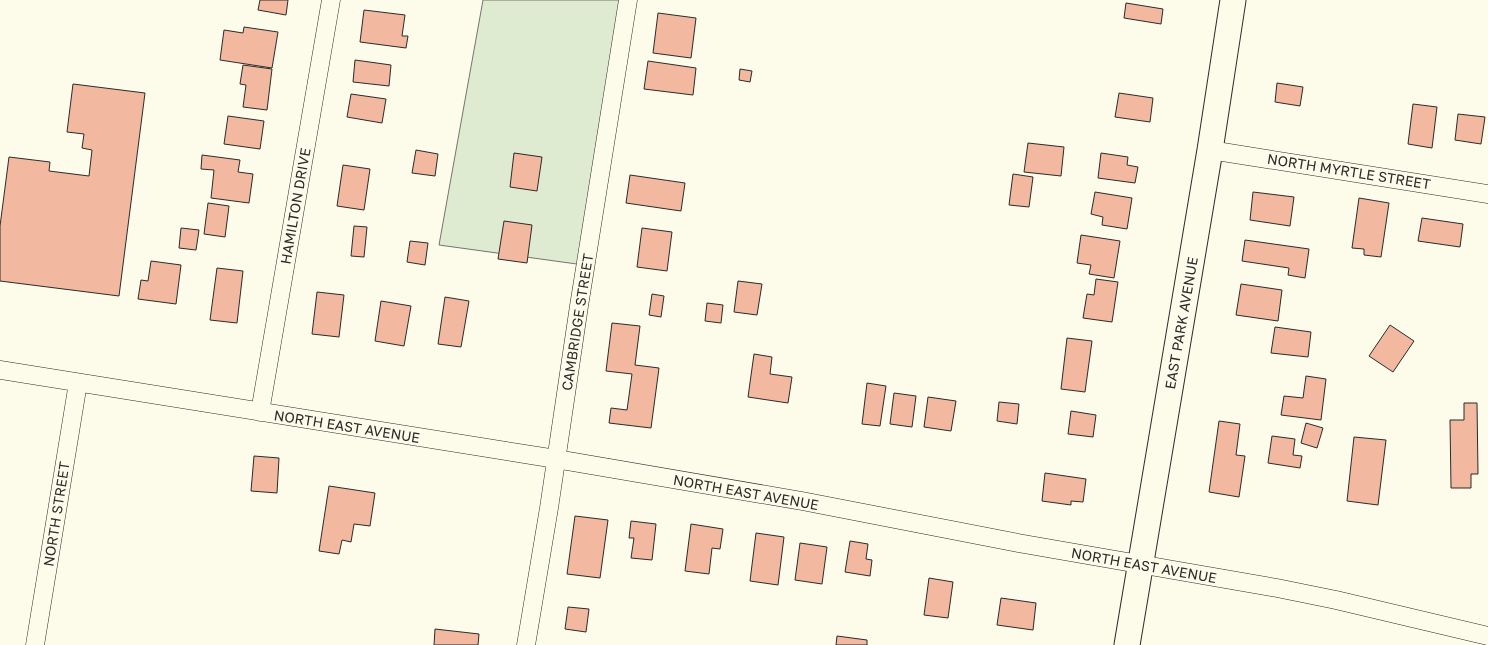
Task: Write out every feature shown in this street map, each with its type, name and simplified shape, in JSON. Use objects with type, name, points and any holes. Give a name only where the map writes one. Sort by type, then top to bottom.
[{"type":"main road","name":"EAST PARK AVENUE","points":[[1127,645],[1210,150],[1233,0]]},
{"type":"street","name":"HAMILTON DRIVE","points":[[260,412],[331,0]]},
{"type":"street","name":"CAMBRIDGE STREET","points":[[526,645],[628,0]]},
{"type":"street","name":"NORTH MYRTLE STREET","points":[[1210,150],[1488,194]]},
{"type":"street","name":"NORTH EAST AVENUE","points":[[0,370],[556,459],[802,501],[1018,543],[1336,600],[1488,636]]},
{"type":"street","name":"NORTH STREET","points":[[35,645],[78,383]]},
{"type":"green space","points":[[483,0],[627,0],[584,265],[439,245]]},
{"type":"building","points":[[260,0],[288,0],[286,15],[258,10]]},
{"type":"building","points":[[1126,3],[1163,9],[1161,24],[1124,18]]},
{"type":"building","points":[[364,10],[405,15],[402,36],[408,36],[406,48],[360,42]]},
{"type":"building","points":[[658,13],[696,18],[691,58],[653,53]]},
{"type":"building","points":[[244,27],[278,32],[272,68],[220,60],[224,30],[243,33]]},
{"type":"building","points":[[355,60],[391,65],[389,86],[353,82]]},
{"type":"building","points":[[648,61],[696,68],[693,95],[644,89]]},
{"type":"building","points":[[243,65],[272,69],[267,110],[243,107],[246,85],[240,84]]},
{"type":"building","points":[[740,69],[752,71],[750,82],[739,80]]},
{"type":"building","points":[[1277,83],[1303,87],[1300,106],[1275,102]]},
{"type":"building","points":[[73,84],[145,93],[119,296],[0,281],[0,226],[9,157],[50,162],[49,171],[89,176],[92,150],[82,148],[84,134],[67,132]]},
{"type":"building","points":[[1119,93],[1153,98],[1150,122],[1115,117]]},
{"type":"building","points":[[351,94],[386,99],[382,123],[347,117]]},
{"type":"building","points":[[1413,104],[1437,107],[1432,148],[1408,144]]},
{"type":"building","points":[[1458,114],[1485,117],[1481,144],[1455,140]]},
{"type":"building","points":[[228,116],[264,121],[260,149],[224,144]]},
{"type":"building","points":[[1028,143],[1064,147],[1061,176],[1024,172]]},
{"type":"building","points":[[416,150],[438,154],[435,176],[412,173]]},
{"type":"building","points":[[514,153],[542,157],[537,191],[510,187]]},
{"type":"building","points":[[1101,153],[1128,157],[1127,165],[1138,167],[1135,183],[1098,178]]},
{"type":"building","points":[[202,155],[240,160],[238,172],[253,174],[249,203],[211,198],[214,170],[201,169]]},
{"type":"building","points":[[343,165],[370,169],[364,210],[337,206]]},
{"type":"building","points":[[1013,174],[1033,177],[1029,207],[1009,205]]},
{"type":"building","points":[[630,175],[685,183],[681,211],[626,203]]},
{"type":"building","points":[[1095,192],[1132,198],[1127,229],[1102,225],[1103,217],[1091,214]]},
{"type":"building","points":[[1253,192],[1294,197],[1290,226],[1250,220]]},
{"type":"building","points":[[1359,198],[1389,203],[1381,257],[1364,255],[1364,249],[1352,248]]},
{"type":"building","points":[[208,203],[229,206],[225,237],[204,234]]},
{"type":"building","points":[[1422,218],[1463,224],[1460,247],[1418,241]]},
{"type":"building","points":[[504,221],[532,225],[527,263],[498,259]]},
{"type":"building","points":[[354,226],[367,227],[364,257],[351,256]]},
{"type":"building","points":[[181,228],[199,230],[196,250],[179,248]]},
{"type":"building","points":[[642,228],[672,232],[667,271],[637,267]]},
{"type":"building","points":[[1081,235],[1120,241],[1114,278],[1089,274],[1091,265],[1077,263]]},
{"type":"building","points":[[1245,240],[1309,249],[1305,278],[1288,275],[1289,268],[1242,261]]},
{"type":"building","points":[[410,241],[428,243],[425,265],[407,262]]},
{"type":"building","points":[[151,261],[181,265],[176,304],[138,299],[141,280],[148,281]]},
{"type":"building","points":[[217,268],[243,271],[237,323],[210,320]]},
{"type":"building","points":[[1096,279],[1118,282],[1112,322],[1083,318],[1087,294],[1094,295]]},
{"type":"building","points":[[738,281],[762,284],[757,315],[734,312]]},
{"type":"building","points":[[1241,284],[1282,290],[1278,321],[1236,315]]},
{"type":"building","points":[[317,292],[344,295],[339,337],[312,334]]},
{"type":"building","points":[[652,294],[664,296],[661,317],[649,315]]},
{"type":"building","points":[[445,297],[469,301],[461,347],[438,344]]},
{"type":"building","points":[[381,301],[411,306],[404,346],[375,341]]},
{"type":"building","points":[[707,303],[723,305],[721,323],[705,321]]},
{"type":"building","points":[[612,323],[640,326],[635,365],[659,368],[651,428],[609,423],[611,408],[627,410],[632,374],[606,371]]},
{"type":"building","points":[[1390,325],[1414,341],[1393,372],[1369,356]]},
{"type":"building","points":[[1275,327],[1311,332],[1308,357],[1271,353]]},
{"type":"building","points":[[1067,338],[1092,341],[1085,392],[1061,389]]},
{"type":"building","points":[[754,354],[772,357],[770,374],[792,377],[788,403],[748,397]]},
{"type":"building","points":[[1306,376],[1326,379],[1321,420],[1281,415],[1284,396],[1303,398]]},
{"type":"building","points":[[867,383],[886,386],[880,426],[862,424]]},
{"type":"building","points":[[894,393],[916,396],[912,427],[890,424]]},
{"type":"building","points":[[928,397],[956,401],[951,431],[924,427]]},
{"type":"building","points":[[999,402],[1019,404],[1017,424],[997,421]]},
{"type":"building","points":[[1464,403],[1477,403],[1478,474],[1471,474],[1471,488],[1451,488],[1450,420],[1464,420]]},
{"type":"building","points":[[1071,411],[1096,415],[1093,437],[1068,434]]},
{"type":"building","points":[[1219,421],[1240,424],[1236,455],[1245,456],[1239,497],[1209,492]]},
{"type":"building","points":[[1306,423],[1323,428],[1317,448],[1301,443]]},
{"type":"building","points":[[1272,436],[1295,439],[1293,455],[1302,456],[1300,468],[1268,463]]},
{"type":"building","points":[[1354,437],[1386,440],[1378,505],[1347,501]]},
{"type":"building","points":[[254,456],[279,458],[277,493],[251,491]]},
{"type":"building","points":[[1045,473],[1086,479],[1083,502],[1071,501],[1071,505],[1042,501]]},
{"type":"building","points":[[329,486],[375,493],[370,526],[354,524],[351,542],[342,540],[339,554],[319,551]]},
{"type":"building","points":[[575,516],[608,520],[600,578],[567,574]]},
{"type":"building","points":[[631,521],[656,524],[652,560],[631,558],[634,538],[629,538]]},
{"type":"building","points":[[691,524],[723,529],[720,549],[712,548],[709,574],[685,571]]},
{"type":"building","points":[[756,533],[784,537],[778,585],[750,581]]},
{"type":"building","points":[[850,541],[868,544],[866,559],[872,560],[870,576],[845,572]]},
{"type":"building","points":[[800,543],[827,547],[822,584],[795,580]]},
{"type":"building","points":[[929,578],[953,582],[948,618],[924,615]]},
{"type":"building","points":[[1001,598],[1036,603],[1033,630],[997,625]]},
{"type":"building","points":[[568,607],[589,609],[586,632],[565,629]]},
{"type":"building","points":[[435,629],[479,634],[478,645],[434,645]]},
{"type":"building","points":[[837,636],[867,640],[867,645],[836,645]]}]
